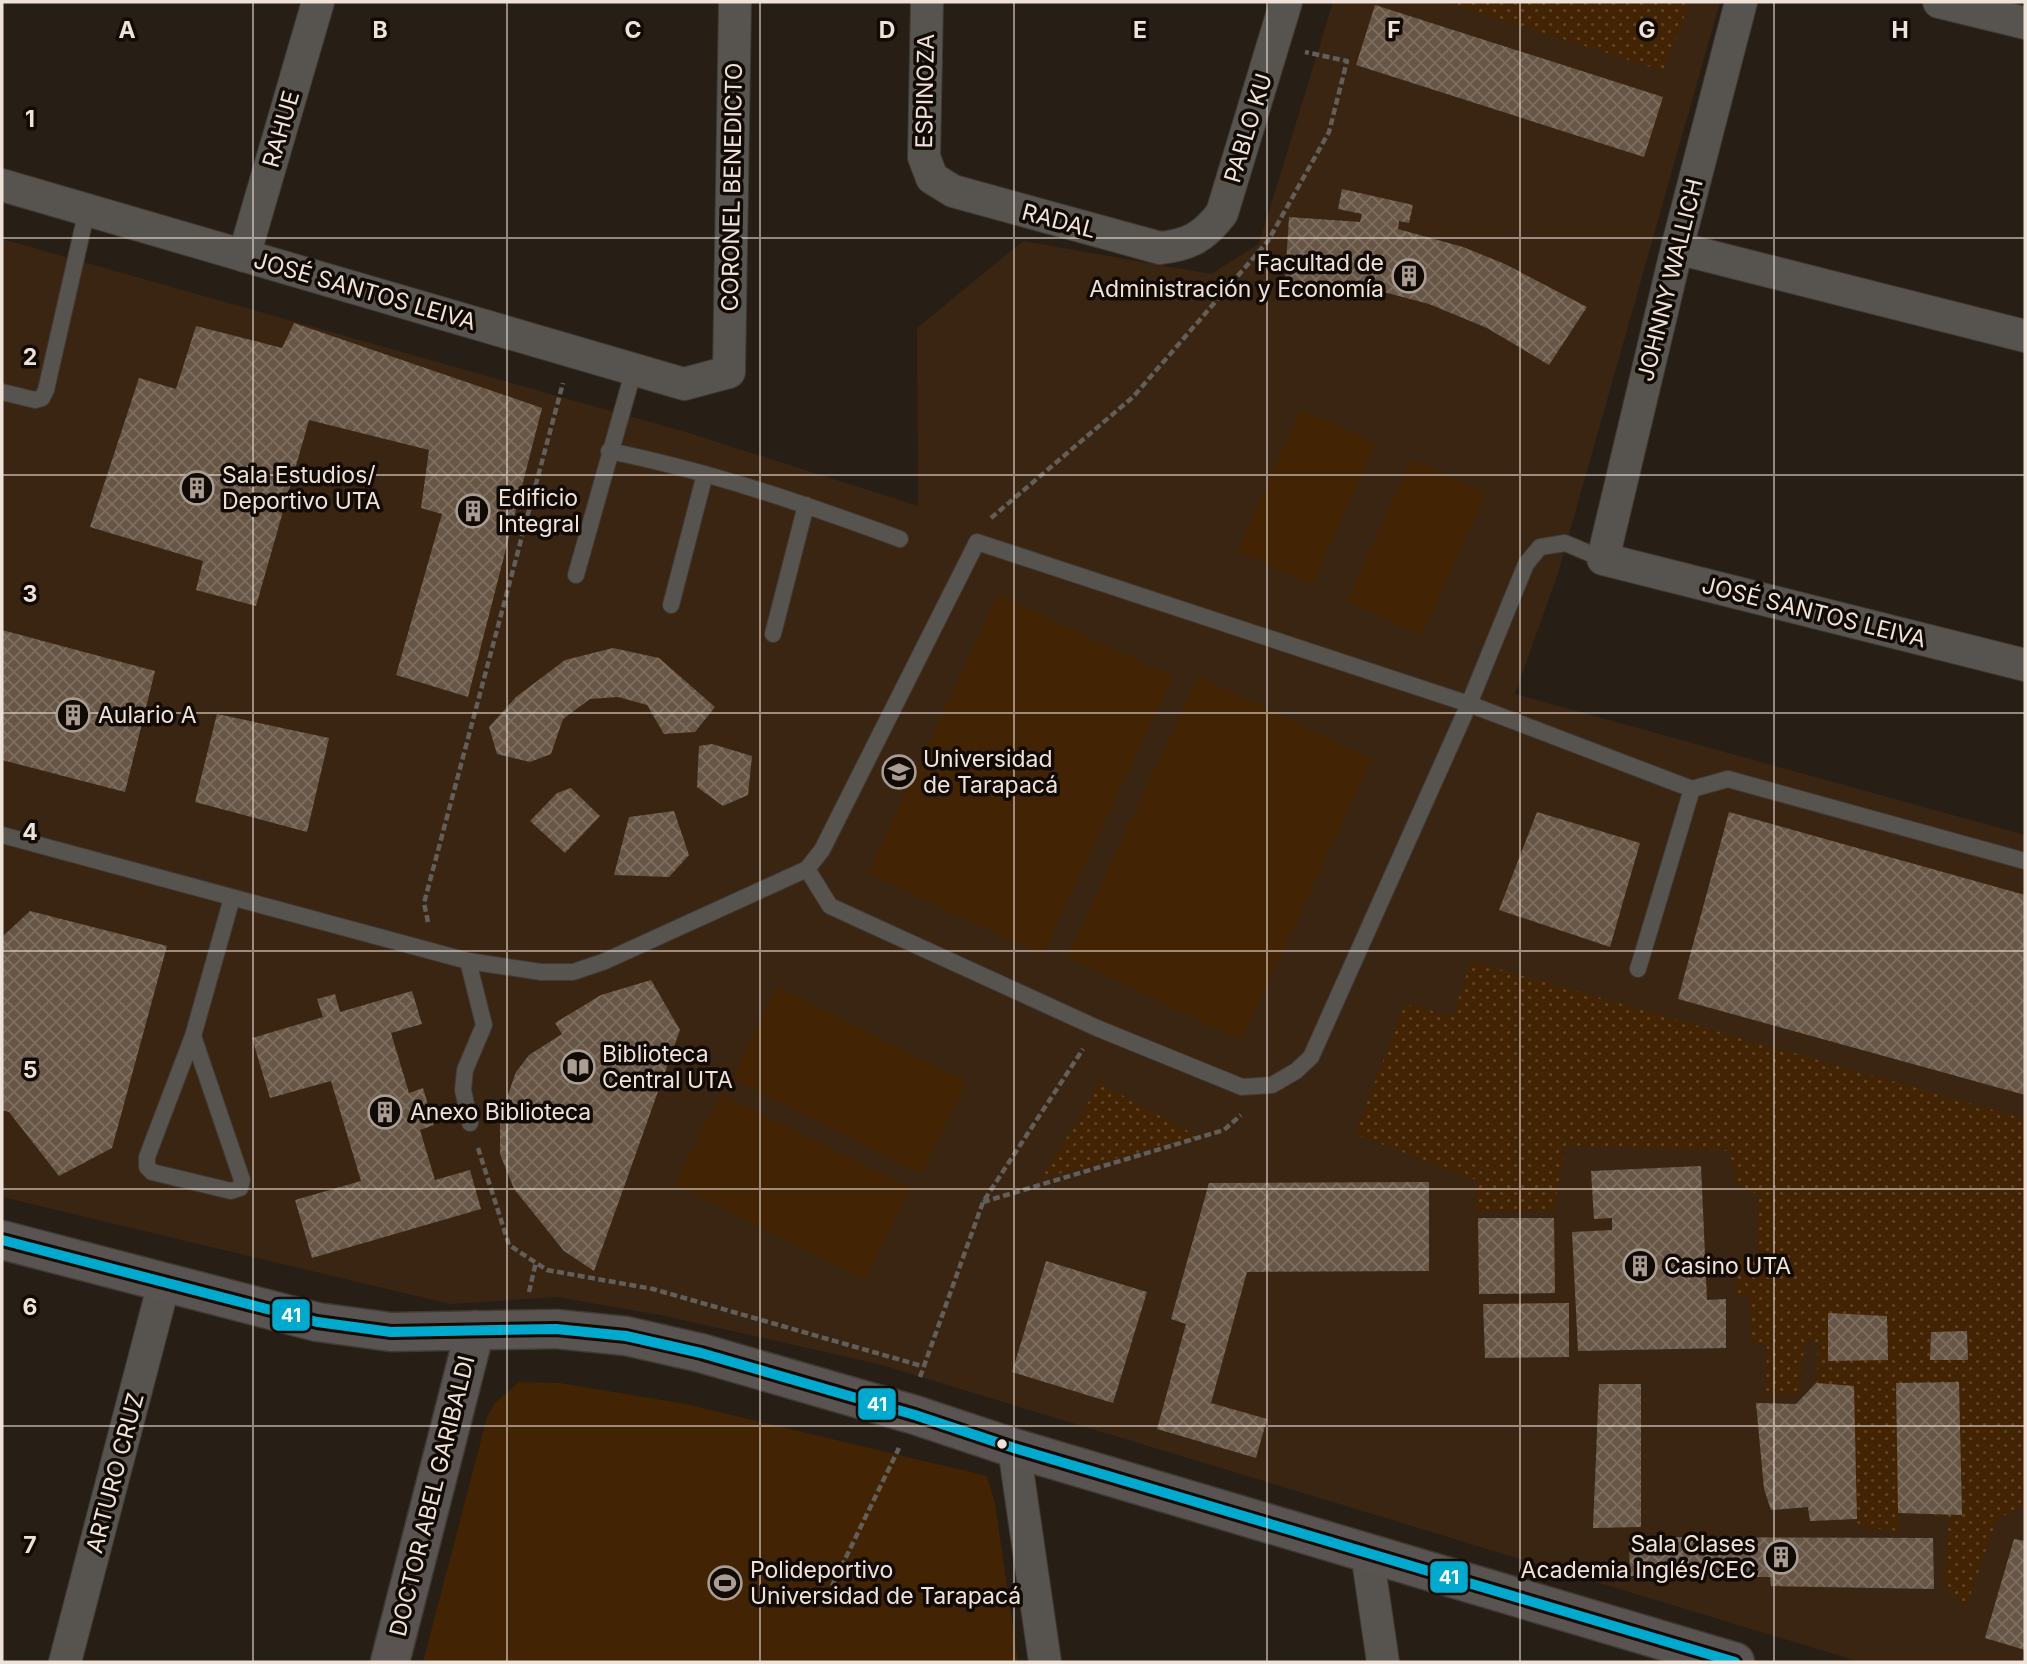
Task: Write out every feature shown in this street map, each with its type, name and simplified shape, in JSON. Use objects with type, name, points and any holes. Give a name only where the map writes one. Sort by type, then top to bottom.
[{"type":"street","name":"RAHUE","points":[[244,256],[318,2]]},
{"type":"street","name":"CORONEL BENEDICTO","points":[[729,372],[735,2]]},
{"type":"street","name":"ESPINOZA","points":[[927,2],[924,157],[932,178]]},
{"type":"street","name":"PABLO KU","points":[[1191,243],[1203,236],[1222,213],[1286,2]]},
{"type":"street","name":"JOHNNY WALLICH","points":[[1603,559],[1677,248],[1741,2]]},
{"type":"street","points":[[1938,2],[2025,23]]},
{"type":"street","name":"RADAL","points":[[932,178],[953,191],[1160,248],[1191,243]]},
{"type":"street","name":"JOSÉ SANTOS LEIVA","points":[[2,185],[684,384],[729,372]]},
{"type":"street","points":[[1677,248],[2025,336]]},
{"type":"street","name":"JOSÉ SANTOS LEIVA","points":[[1603,559],[2025,665]]},
{"type":"street","points":[[2,1240],[317,1322],[354,1328],[391,1332],[556,1329],[626,1336],[701,1353],[915,1415],[1014,1448],[1718,1660]]},
{"type":"street","name":"ARTURO CRUZ","points":[[65,1662],[164,1283]]},
{"type":"street","name":"DOCTOR ABEL GARIBALDI","points":[[390,1662],[475,1330]]},
{"type":"street","points":[[1014,1448],[1045,1662]]},
{"type":"street","points":[[1367,1553],[1383,1662]]},
{"type":"lane","points":[[2,392],[35,400],[42,398],[46,390],[87,210]]},
{"type":"lane","points":[[576,575],[634,369]]},
{"type":"lane","points":[[609,451],[705,474],[806,505],[900,539]]},
{"type":"lane","points":[[671,605],[705,474]]},
{"type":"lane","points":[[773,634],[806,505]]},
{"type":"lane","points":[[2,835],[468,961],[541,972],[573,972],[603,962],[807,869],[822,850],[977,542],[1469,704],[1692,789],[1728,779],[2025,860]]},
{"type":"lane","points":[[807,869],[830,906],[1097,1028],[1242,1087],[1272,1085],[1296,1071],[1311,1057],[1469,704],[1526,564],[1540,547],[1565,543],[1603,559]]},
{"type":"lane","points":[[1639,969],[1692,789]]},
{"type":"lane","points":[[193,1036],[242,1180],[240,1188],[232,1191],[152,1172],[147,1167],[147,1157],[193,1036],[232,898]]},
{"type":"lane","points":[[468,961],[484,1025],[465,1070],[463,1090],[470,1123]]},
{"type":"path","points":[[977,542],[995,512],[1133,397],[1268,242],[1329,132],[1347,61],[1273,45]]},
{"type":"path","points":[[436,952],[424,903],[572,351]]},
{"type":"path","points":[[832,1586],[915,1415],[922,1366],[983,1202],[1097,1028]]},
{"type":"path","points":[[983,1202],[1224,1130],[1272,1085]]},
{"type":"path","points":[[470,1123],[509,1245],[547,1270],[653,1289],[922,1366]]},
{"type":"shaded area","name":"Universidad de Tarapacá","points":[[1333,2],[1720,2],[1558,573],[1515,694],[2025,835],[2025,1662],[1860,1662],[878,1364],[665,1316],[557,1297],[450,1304],[2,1197],[2,239],[689,433],[918,506],[917,328],[1023,241],[1211,274],[1259,244]]},
{"type":"shaded area","points":[[1447,2],[1682,2],[1689,4],[1663,71]]},
{"type":"shaded area","points":[[1301,409],[1376,443],[1312,585],[1237,551]]},
{"type":"shaded area","points":[[1411,459],[1486,493],[1422,635],[1347,601]]},
{"type":"shaded area","points":[[998,594],[1173,677],[1042,955],[868,873]]},
{"type":"shaded area","points":[[1198,676],[1372,759],[1241,1040],[1067,957]]},
{"type":"shaded area","points":[[1471,961],[2025,1119],[2025,1506],[1997,1519],[1966,1607],[1944,1584],[1949,1516],[1899,1513],[1899,1531],[1858,1527],[1853,1478],[1816,1407],[1818,1342],[1805,1341],[1798,1394],[1766,1395],[1767,1342],[1751,1344],[1750,1295],[1736,1295],[1737,1259],[1757,1256],[1759,1195],[1736,1185],[1730,1151],[1566,1145],[1554,1209],[1476,1211],[1476,1180],[1355,1134],[1405,1004],[1453,1016]]},
{"type":"shaded area","points":[[777,986],[967,1082],[921,1174],[732,1078]]},
{"type":"shaded area","points":[[1100,1083],[1199,1137],[1042,1178]]},
{"type":"shaded area","points":[[721,1093],[911,1188],[865,1280],[675,1184]]},
{"type":"shaded area","name":"Polideportivo Universidad de Tarapacá","points":[[519,1382],[560,1383],[686,1404],[987,1476],[995,1503],[1018,1662],[423,1662],[487,1417],[495,1403]]},
{"type":"building","points":[[1375,5],[1663,97],[1644,157],[1356,65]]},
{"type":"building","name":"Facultad de Administración y Economía","points":[[1342,189],[1413,205],[1409,223],[1399,221],[1398,229],[1463,247],[1505,264],[1587,307],[1549,365],[1487,328],[1429,304],[1372,289],[1285,281],[1289,217],[1360,222],[1362,214],[1338,209]]},
{"type":"building","points":[[294,323],[542,408],[468,697],[396,675],[442,514],[421,508],[429,450],[309,420],[256,606],[196,590],[203,561],[90,527],[139,378],[176,389],[196,326],[282,348]]},
{"type":"building","name":"Aulario A","points":[[2,630],[155,671],[125,792],[2,760]]},
{"type":"building","points":[[613,648],[659,658],[715,707],[695,732],[664,734],[647,705],[618,697],[590,699],[563,719],[551,754],[530,762],[497,754],[489,727],[516,697],[565,660]]},
{"type":"building","points":[[217,714],[329,738],[307,832],[195,802]]},
{"type":"building","points":[[712,744],[752,756],[748,795],[723,806],[697,787],[699,746]]},
{"type":"building","points":[[571,788],[600,816],[565,853],[530,821],[557,793]]},
{"type":"building","points":[[674,811],[689,855],[669,877],[614,875],[629,817]]},
{"type":"building","points":[[1537,812],[1640,843],[1610,947],[1499,910]]},
{"type":"building","points":[[1729,812],[2025,895],[2025,1095],[1678,999]]},
{"type":"building","points":[[30,911],[167,946],[112,1148],[59,1176],[9,1112],[2,1110],[2,937]]},
{"type":"building","points":[[651,980],[680,1030],[594,1271],[564,1251],[514,1189],[500,1154],[500,1117],[516,1072],[529,1055],[562,1034],[555,1023],[601,995]]},
{"type":"building","name":"Anexo Biblioteca","points":[[412,991],[422,1024],[391,1033],[409,1093],[423,1088],[434,1125],[420,1130],[435,1180],[470,1170],[481,1209],[312,1258],[295,1200],[361,1181],[331,1081],[270,1098],[252,1038],[323,1017],[317,999],[335,994],[340,1012]]},
{"type":"building","name":"Casino UTA","points":[[1701,1166],[1707,1300],[1726,1299],[1726,1348],[1578,1351],[1572,1232],[1612,1230],[1612,1218],[1594,1219],[1591,1171]]},
{"type":"building","points":[[1429,1182],[1429,1271],[1247,1272],[1211,1403],[1267,1419],[1256,1458],[1157,1429],[1186,1324],[1171,1319],[1209,1183]]},
{"type":"building","points":[[1478,1218],[1554,1218],[1555,1293],[1479,1294]]},
{"type":"building","points":[[1046,1261],[1147,1292],[1113,1403],[1012,1372]]},
{"type":"building","points":[[1569,1303],[1569,1357],[1485,1358],[1483,1304]]},
{"type":"building","points":[[1828,1313],[1887,1316],[1888,1360],[1828,1361]]},
{"type":"building","points":[[1967,1331],[1968,1360],[1930,1360],[1931,1332]]},
{"type":"building","points":[[1959,1382],[1962,1515],[1898,1513],[1896,1383]]},
{"type":"building","points":[[1816,1383],[1854,1386],[1857,1519],[1810,1521],[1808,1507],[1771,1510],[1764,1489],[1756,1403],[1796,1404]]},
{"type":"building","points":[[1599,1384],[1641,1384],[1641,1527],[1593,1528]]},
{"type":"building","name":"Sala Clases Academia Inglés/CEC","points":[[1629,1537],[1933,1538],[1934,1589],[1771,1586],[1770,1577],[1630,1576]]},
{"type":"building","points":[[2014,1539],[2025,1541],[2025,1650],[1985,1638]]},
{"type":"transit line","name":"41","points":[[2,1240],[317,1322],[391,1332],[556,1329],[626,1336],[701,1353],[1735,1662]]},
{"type":"place","name":"Facultad de Administración y Economía","points":[[1409,276]]},
{"type":"place","name":"Sala Estudios/ Deportivo UTA","points":[[197,488]]},
{"type":"place","name":"Edificio Integral","points":[[473,511]]},
{"type":"place","name":"Aulario A","points":[[73,715]]},
{"type":"place","name":"Universidad de Tarapacá","points":[[899,772]]},
{"type":"place","name":"Biblioteca Central UTA","points":[[578,1067]]},
{"type":"place","name":"Anexo Biblioteca","points":[[385,1112]]},
{"type":"place","name":"Casino UTA","points":[[1640,1266]]},
{"type":"place","name":"Sala Clases Academia Inglés/CEC","points":[[1781,1557]]},
{"type":"place","name":"Polideportivo Universidad de Tarapacá","points":[[725,1583]]}]
